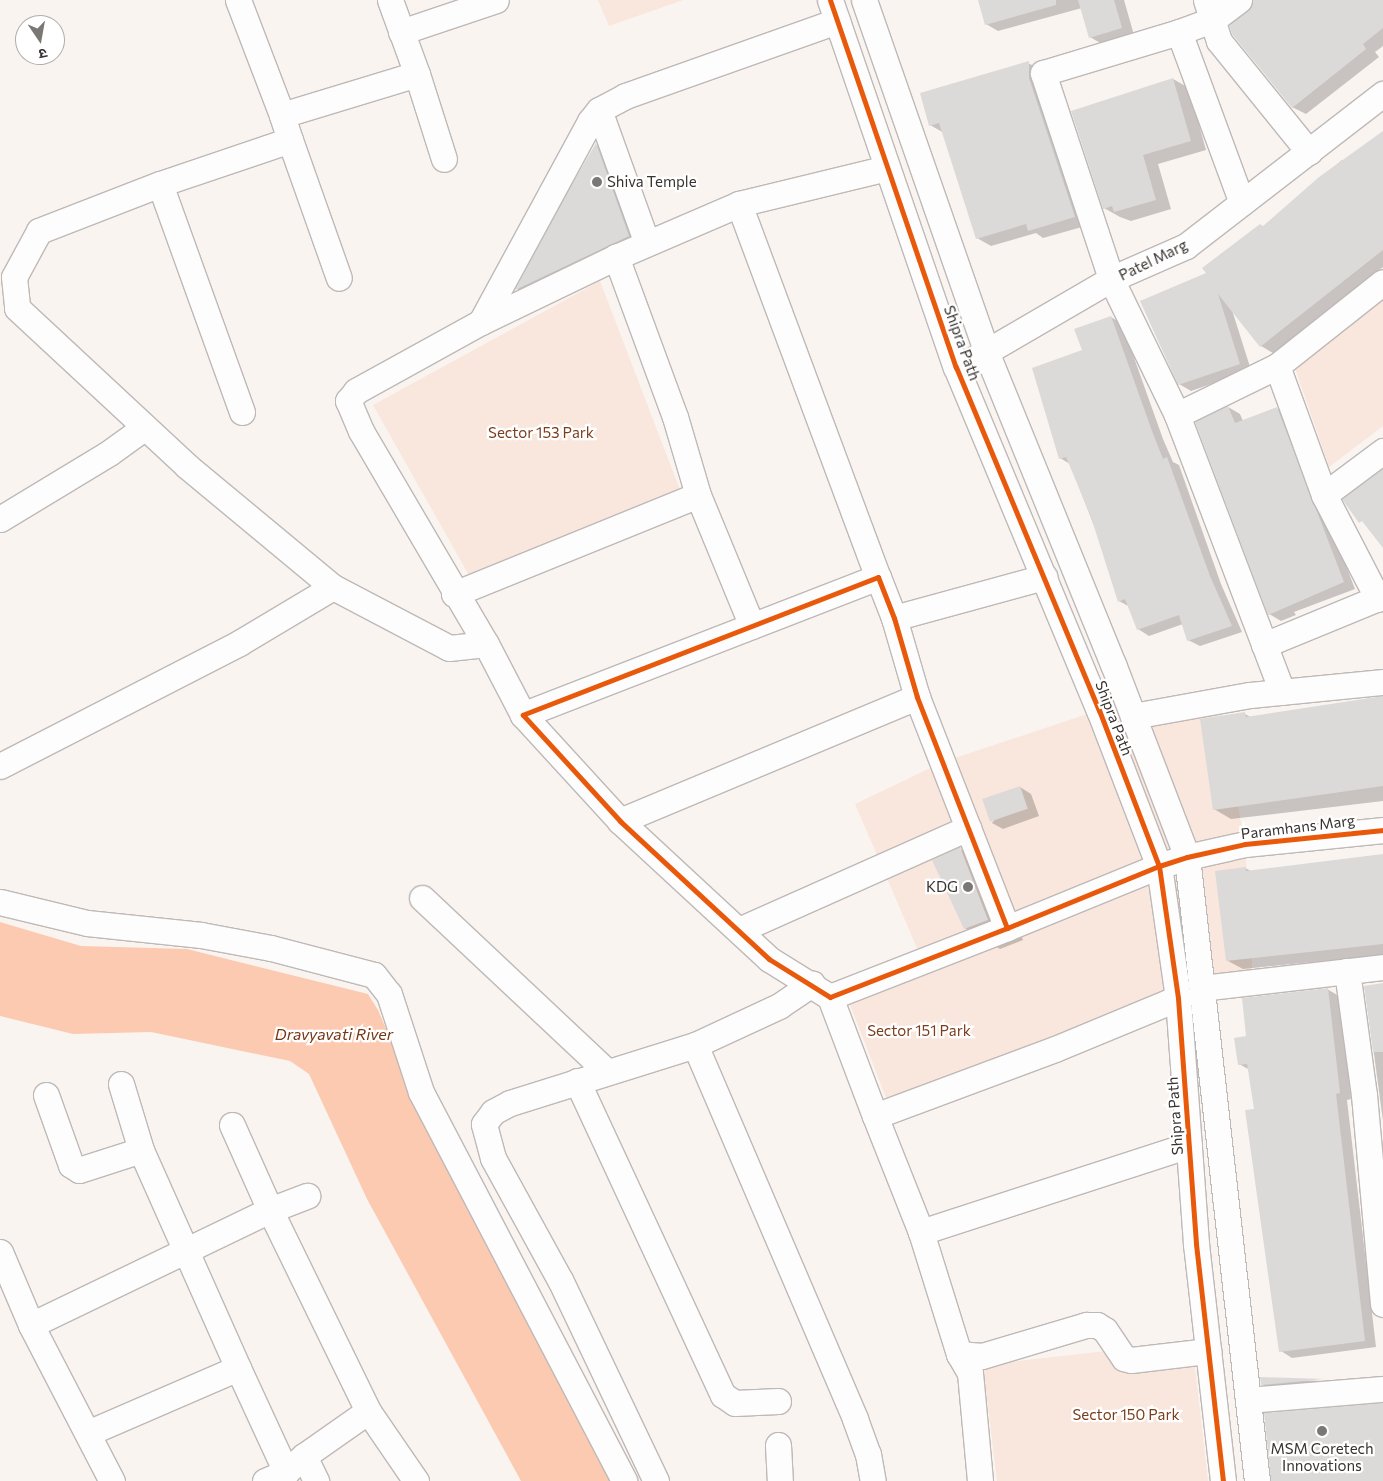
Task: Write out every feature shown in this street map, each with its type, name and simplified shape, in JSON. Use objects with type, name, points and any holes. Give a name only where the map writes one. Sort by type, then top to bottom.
[{"type":"street","points":[[238,0],[282,116],[339,278]]},
{"type":"street","points":[[390,0],[444,159]]},
{"type":"street","points":[[401,32],[496,0]]},
{"type":"street","points":[[1239,0],[1209,10],[1179,32],[1043,73],[1111,279],[1177,415],[1282,692]]},
{"type":"street","name":"Shipra Path","points":[[869,1],[987,354],[1187,857],[1257,1481]]},
{"type":"street","points":[[481,322],[590,121],[599,110],[625,96],[834,10]]},
{"type":"street","name":"Shipra Path","points":[[834,10],[956,367],[1044,577],[1159,866],[1178,998],[1208,1352],[1223,1481]]},
{"type":"street","points":[[1209,10],[1219,41],[1309,152]]},
{"type":"street","points":[[1179,32],[1242,203]]},
{"type":"street","points":[[282,116],[416,74]]},
{"type":"street","name":"Patel Marg","points":[[956,367],[987,354],[1111,279],[1186,246],[1383,94]]},
{"type":"street","points":[[599,110],[647,243]]},
{"type":"street","points":[[290,140],[160,184],[39,231],[7,286],[17,308],[187,466],[333,587],[449,648],[486,644]]},
{"type":"street","points":[[887,168],[739,204],[647,243],[481,322],[356,391],[348,402],[361,431],[454,594],[486,644],[523,715],[620,821],[740,930],[769,959],[821,990],[875,1116],[921,1232],[959,1354],[970,1373],[980,1481]]},
{"type":"street","points":[[160,184],[242,412]]},
{"type":"street","points":[[739,204],[894,618],[916,697],[1007,928]]},
{"type":"street","points":[[616,258],[675,417],[698,495],[752,626]]},
{"type":"street","points":[[1177,415],[1277,366],[1383,282]]},
{"type":"street","points":[[1264,645],[1381,597],[1324,495],[1277,366]]},
{"type":"street","points":[[0,519],[109,453],[145,427]]},
{"type":"street","points":[[1324,495],[1383,451]]},
{"type":"street","points":[[454,594],[698,495]]},
{"type":"street","points":[[894,618],[1044,577]]},
{"type":"street","points":[[523,715],[878,578]]},
{"type":"street","points":[[0,766],[239,643],[333,587]]},
{"type":"street","points":[[1132,716],[1282,692],[1383,682]]},
{"type":"street","points":[[620,821],[916,697]]},
{"type":"street","points":[[740,930],[968,828]]},
{"type":"street","name":"Paramhans Marg","points":[[656,1481],[560,1280],[492,1158],[485,1136],[484,1124],[493,1112],[510,1103],[606,1071],[695,1045],[779,1006],[821,990],[1007,928],[1159,866],[1187,857],[1245,844],[1383,830]]},
{"type":"street","points":[[422,898],[606,1071]]},
{"type":"street","points":[[0,902],[87,923],[201,935],[271,948],[374,975],[389,994],[420,1092],[624,1481]]},
{"type":"street","points":[[1202,988],[1383,967]]},
{"type":"street","points":[[1347,971],[1373,1094],[1383,1298]]},
{"type":"street","points":[[875,1116],[1055,1049],[1178,998]]},
{"type":"street","points":[[695,1045],[855,1419],[868,1454],[873,1481]]},
{"type":"street","points":[[577,1081],[720,1391],[728,1400],[736,1404],[778,1401]]},
{"type":"street","points":[[121,1084],[141,1150],[238,1368],[275,1477],[368,1411]]},
{"type":"street","points":[[46,1095],[71,1165],[79,1170],[141,1150]]},
{"type":"street","points":[[232,1125],[270,1210],[368,1411],[416,1481]]},
{"type":"street","points":[[921,1232],[1189,1145]]},
{"type":"street","points":[[32,1325],[270,1210],[307,1196]]},
{"type":"street","points":[[0,1252],[32,1325],[112,1481]]},
{"type":"street","points":[[959,1354],[982,1356],[1086,1325],[1097,1325],[1105,1330],[1124,1358],[1132,1360],[1208,1352]]},
{"type":"street","points":[[88,1433],[238,1368]]},
{"type":"street","points":[[1248,1400],[1383,1389]]},
{"type":"street","points":[[778,1445],[780,1481]]},
{"type":"street","points":[[304,1456],[316,1481]]},
{"type":"green space","points":[[598,0],[683,0],[609,26]]},
{"type":"green space","name":"Sector 153 Park","points":[[600,281],[680,490],[470,577],[373,405]]},
{"type":"green space","points":[[1383,294],[1383,426],[1329,467],[1294,365]]},
{"type":"green space","name":"Sector 151 Park","points":[[1219,701],[1245,844],[1253,982],[887,1100],[849,1002],[923,962],[855,804],[943,762],[1099,710]]},
{"type":"green space","name":"Sector 150 Park","points":[[1192,1341],[1208,1481],[997,1481],[983,1365]]},
{"type":"water","name":"Dravyavati River","points":[[0,922],[81,946],[187,949],[368,994],[378,1010],[429,1129],[617,1481],[521,1481],[367,1199],[309,1074],[290,1061],[151,1032],[73,1034],[0,1016]]},
{"type":"building","points":[[978,0],[1056,0],[1056,5],[985,25]]},
{"type":"building","points":[[1078,0],[1114,0],[1122,28],[1089,38]]},
{"type":"building","points":[[1253,0],[1383,0],[1383,28],[1363,44],[1366,49],[1292,108],[1232,34],[1229,25],[1248,11]]},
{"type":"building","points":[[1029,61],[1029,78],[1075,217],[1028,231],[1026,224],[976,239],[939,123],[929,126],[920,93]]},
{"type":"building","points":[[1173,78],[1191,141],[1143,155],[1156,200],[1114,212],[1112,206],[1103,209],[1071,111]]},
{"type":"building","points":[[1383,131],[1383,250],[1260,347],[1218,294],[1240,364],[1178,385],[1140,301],[1206,273],[1202,268],[1260,224],[1263,226],[1319,177]]},
{"type":"building","name":"Shiva Temple","points":[[596,143],[629,236],[515,290],[564,198]]},
{"type":"building","points":[[1111,316],[1152,431],[1163,459],[1167,457],[1210,576],[1232,626],[1187,641],[1179,615],[1137,630],[1125,599],[1118,602],[1091,517],[1066,457],[1059,459],[1032,368],[1082,350],[1074,329]]},
{"type":"building","points":[[1228,406],[1235,423],[1277,407],[1344,582],[1268,615],[1195,422]]},
{"type":"building","points":[[1383,469],[1383,548],[1362,521],[1359,523],[1342,499]]},
{"type":"building","points":[[1383,696],[1383,786],[1213,810],[1200,719],[1245,712],[1246,717]]},
{"type":"building","points":[[1020,786],[1028,809],[990,822],[982,799]]},
{"type":"building","points":[[960,847],[988,920],[964,929],[932,860]]},
{"type":"building","points":[[1383,854],[1383,944],[1226,961],[1215,871],[1246,867],[1246,871]]},
{"type":"building","points":[[1383,983],[1383,1052],[1373,1052],[1364,986]]},
{"type":"building","points":[[1328,988],[1340,1093],[1336,1094],[1365,1341],[1279,1352],[1245,1110],[1254,1109],[1247,1064],[1238,1065],[1234,1038],[1246,1036],[1242,998]]},
{"type":"building","points":[[1260,1377],[1324,1379],[1261,1385]]},
{"type":"building","name":"MSM Coretech Innovations","points":[[1383,1403],[1383,1481],[1271,1481],[1264,1413]]},
{"type":"cycle path","points":[[830,0],[956,367],[1099,710],[1159,866],[1178,998],[1196,1244],[1223,1481]]},
{"type":"cycle path","points":[[1007,928],[917,697],[894,618],[878,577],[523,715],[620,821],[769,959],[830,997],[1007,928],[1159,866],[1187,857],[1245,844],[1383,830]]},
{"type":"place","name":"Shiva Temple","points":[[597,182]]},
{"type":"place","name":"KDG","points":[[968,887]]},
{"type":"place","name":"MSM Coretech Innovations","points":[[1322,1431]]}]
